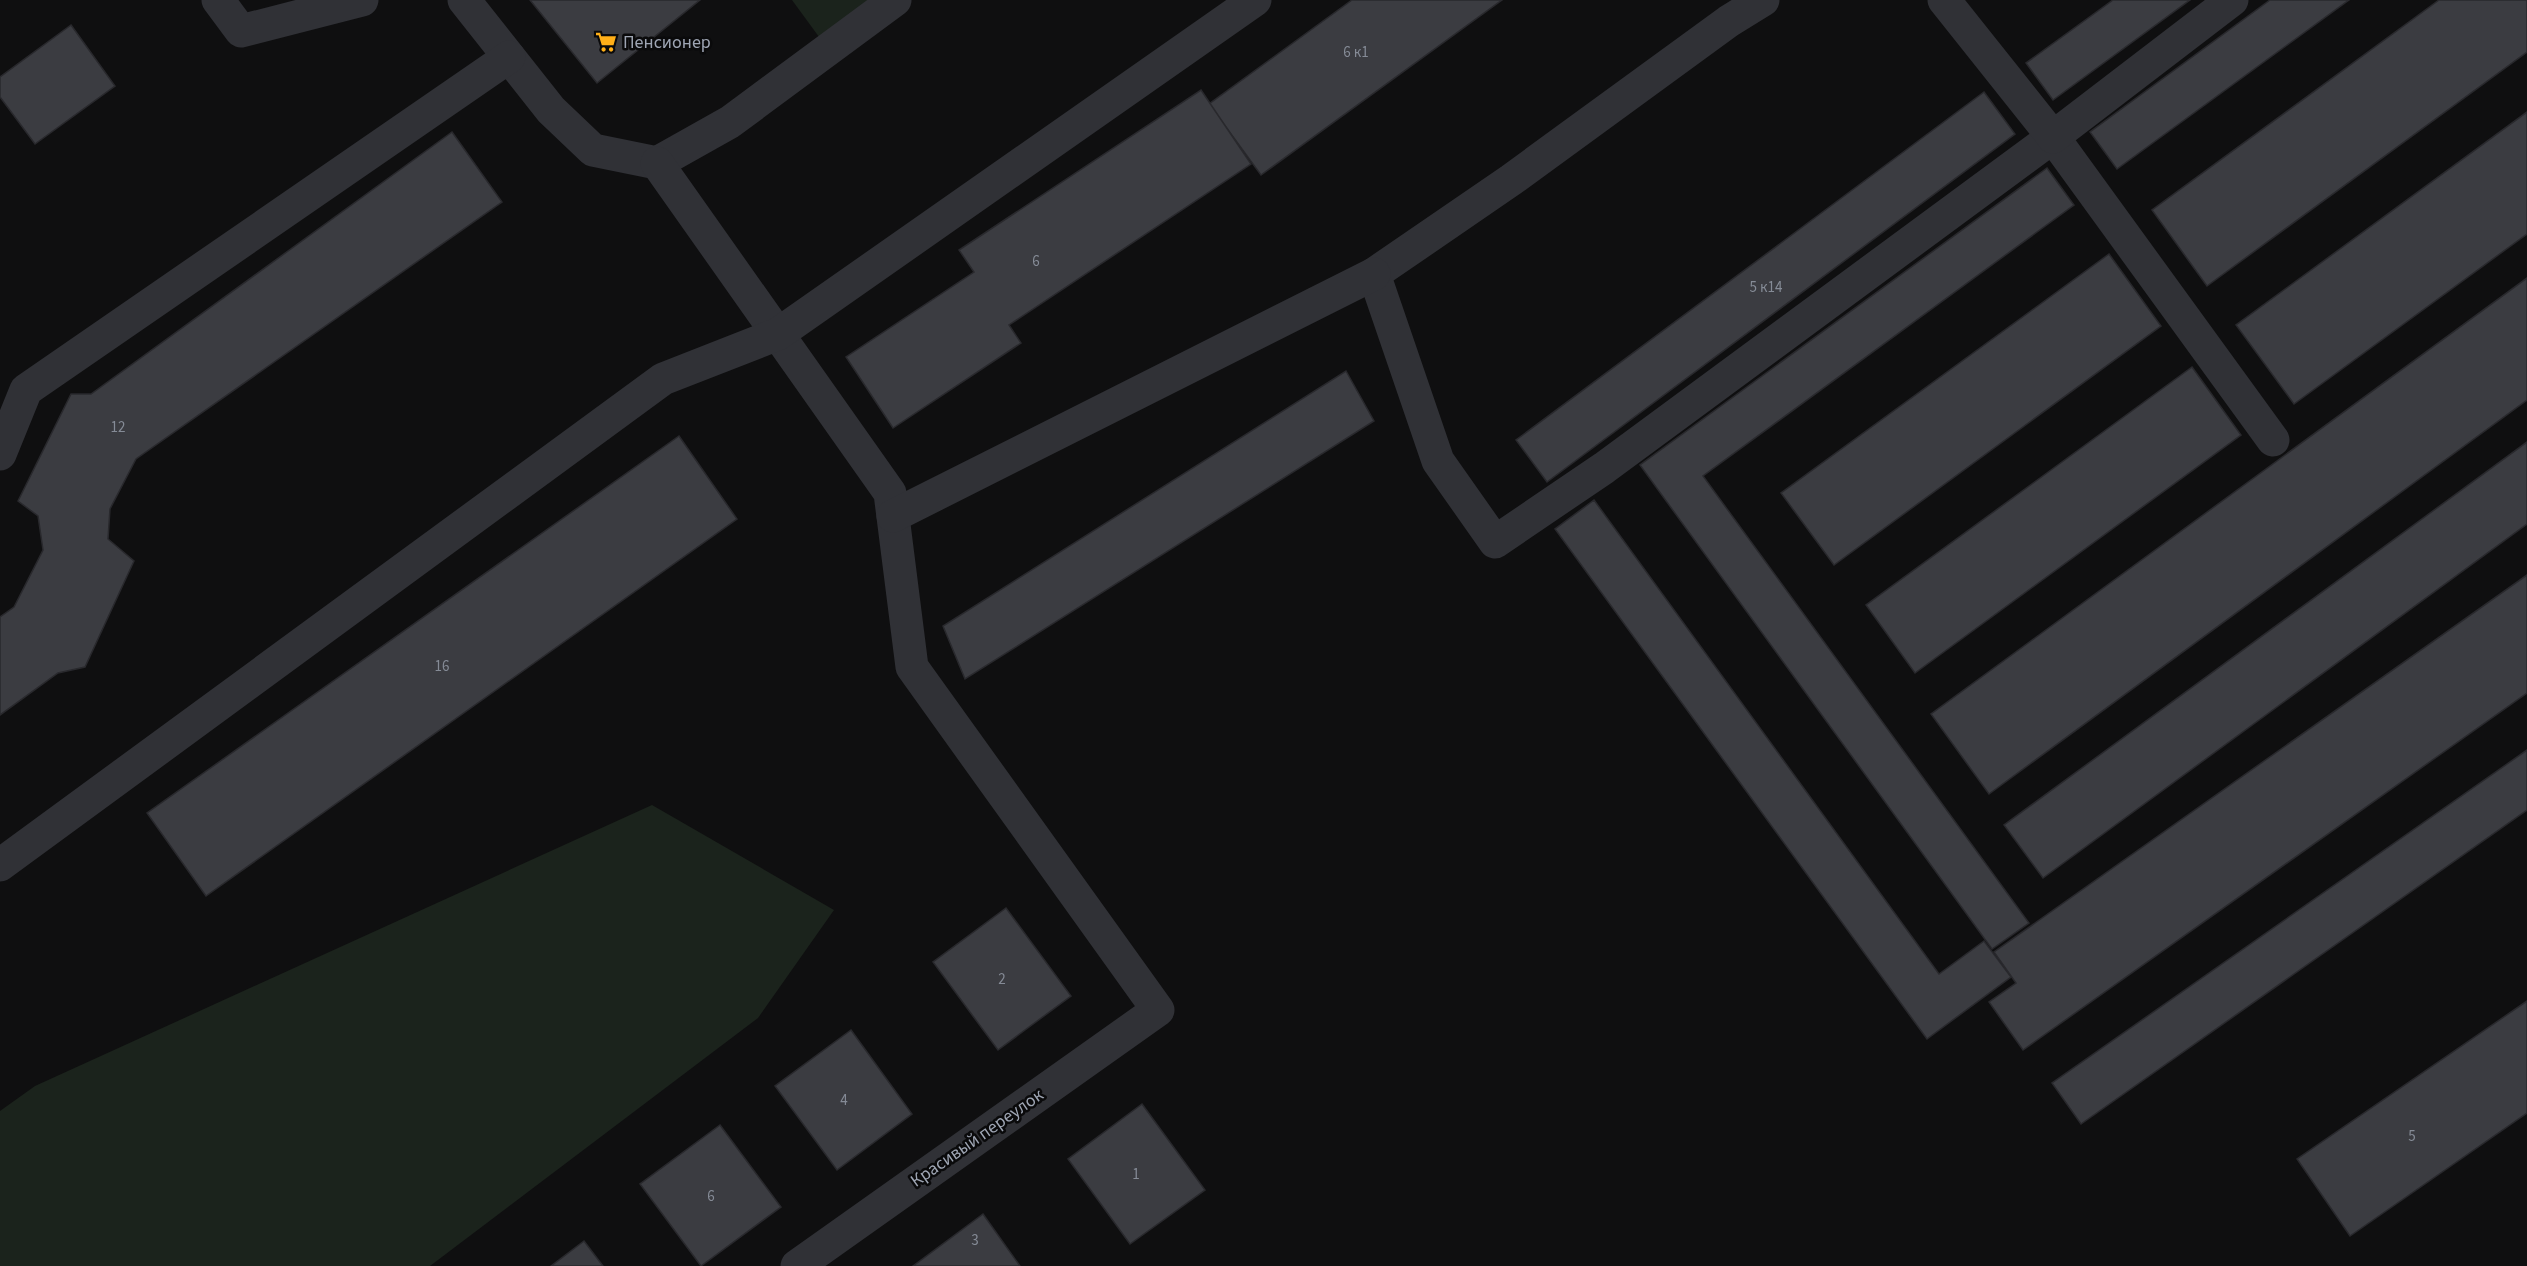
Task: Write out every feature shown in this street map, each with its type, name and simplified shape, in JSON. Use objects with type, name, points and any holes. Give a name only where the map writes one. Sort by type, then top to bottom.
[{"type":"street","points":[[218,0],[242,31],[362,0]]},
{"type":"street","points":[[464,0],[551,110],[593,150],[657,162],[730,122],[895,0]]},
{"type":"street","points":[[0,865],[663,379],[778,334],[1255,0]]},
{"type":"street","points":[[657,162],[890,493],[893,516],[1374,274],[1510,180],[1729,21],[1763,0]]},
{"type":"street","points":[[1944,0],[2053,137],[2273,440]]},
{"type":"street","points":[[1374,274],[1438,461],[1495,542],[1604,468],[2053,137],[2232,0]]},
{"type":"street","points":[[0,454],[26,390],[509,57]]},
{"type":"street","name":"Красивый переулок","points":[[797,1266],[1158,1010],[912,667],[893,516]]},
{"type":"shaded area","points":[[792,0],[875,0],[822,41]]},
{"type":"shaded area","points":[[652,805],[834,910],[758,1018],[430,1266],[0,1266],[0,1111],[35,1086]]},
{"type":"building","name":"Пенсионер","points":[[530,0],[700,0],[597,83]]},
{"type":"building","points":[[1352,0],[1502,0],[1261,175],[1209,104]]},
{"type":"building","points":[[2113,0],[2190,0],[2053,100],[2026,63]]},
{"type":"building","points":[[2270,0],[2349,0],[2117,169],[2090,132]]},
{"type":"building","points":[[2439,0],[2527,0],[2527,52],[2207,286],[2152,210]]},
{"type":"building","points":[[71,25],[115,86],[35,144],[0,97],[0,77]]},
{"type":"building","points":[[1201,90],[1251,164],[1009,325],[1021,343],[893,428],[846,357],[974,272],[959,250]]},
{"type":"building","points":[[1984,92],[2015,134],[1547,482],[1516,440]]},
{"type":"building","points":[[2527,112],[2527,234],[2294,404],[2236,325]]},
{"type":"building","points":[[452,132],[502,202],[136,459],[110,509],[108,539],[134,561],[85,667],[58,673],[0,715],[0,617],[14,607],[43,550],[38,516],[18,501],[71,394],[91,394]]},
{"type":"building","points":[[2047,168],[2074,205],[1703,476],[2029,923],[1992,949],[1640,465]]},
{"type":"building","points":[[2109,254],[2161,326],[1834,565],[1781,493]]},
{"type":"building","points":[[2527,278],[2527,400],[1989,794],[1931,714]]},
{"type":"building","points":[[2192,367],[2241,435],[1915,673],[1866,605]]},
{"type":"building","points":[[1346,371],[1374,421],[965,679],[943,626]]},
{"type":"building","points":[[679,436],[737,519],[206,896],[147,813]]},
{"type":"building","points":[[2527,442],[2527,524],[2043,878],[2004,825]]},
{"type":"building","points":[[1594,500],[1939,974],[1984,941],[2011,977],[1927,1039],[1555,529]]},
{"type":"building","points":[[2527,575],[2527,693],[2023,1050],[1989,1002],[2016,983],[1994,952]]},
{"type":"building","points":[[2527,750],[2527,810],[2081,1124],[2052,1083]]},
{"type":"building","points":[[1006,908],[1071,996],[998,1050],[933,962]]},
{"type":"building","points":[[2527,1001],[2527,1113],[2350,1236],[2297,1159]]},
{"type":"building","points":[[851,1030],[912,1114],[837,1170],[775,1086]]},
{"type":"building","points":[[1142,1104],[1205,1190],[1130,1244],[1068,1159]]},
{"type":"building","points":[[720,1125],[781,1207],[701,1266],[640,1184]]},
{"type":"building","points":[[983,1214],[1020,1266],[913,1266]]},
{"type":"building","points":[[584,1241],[603,1266],[551,1266]]},
{"type":"place","name":"Пенсионер","points":[[606,42]]}]
